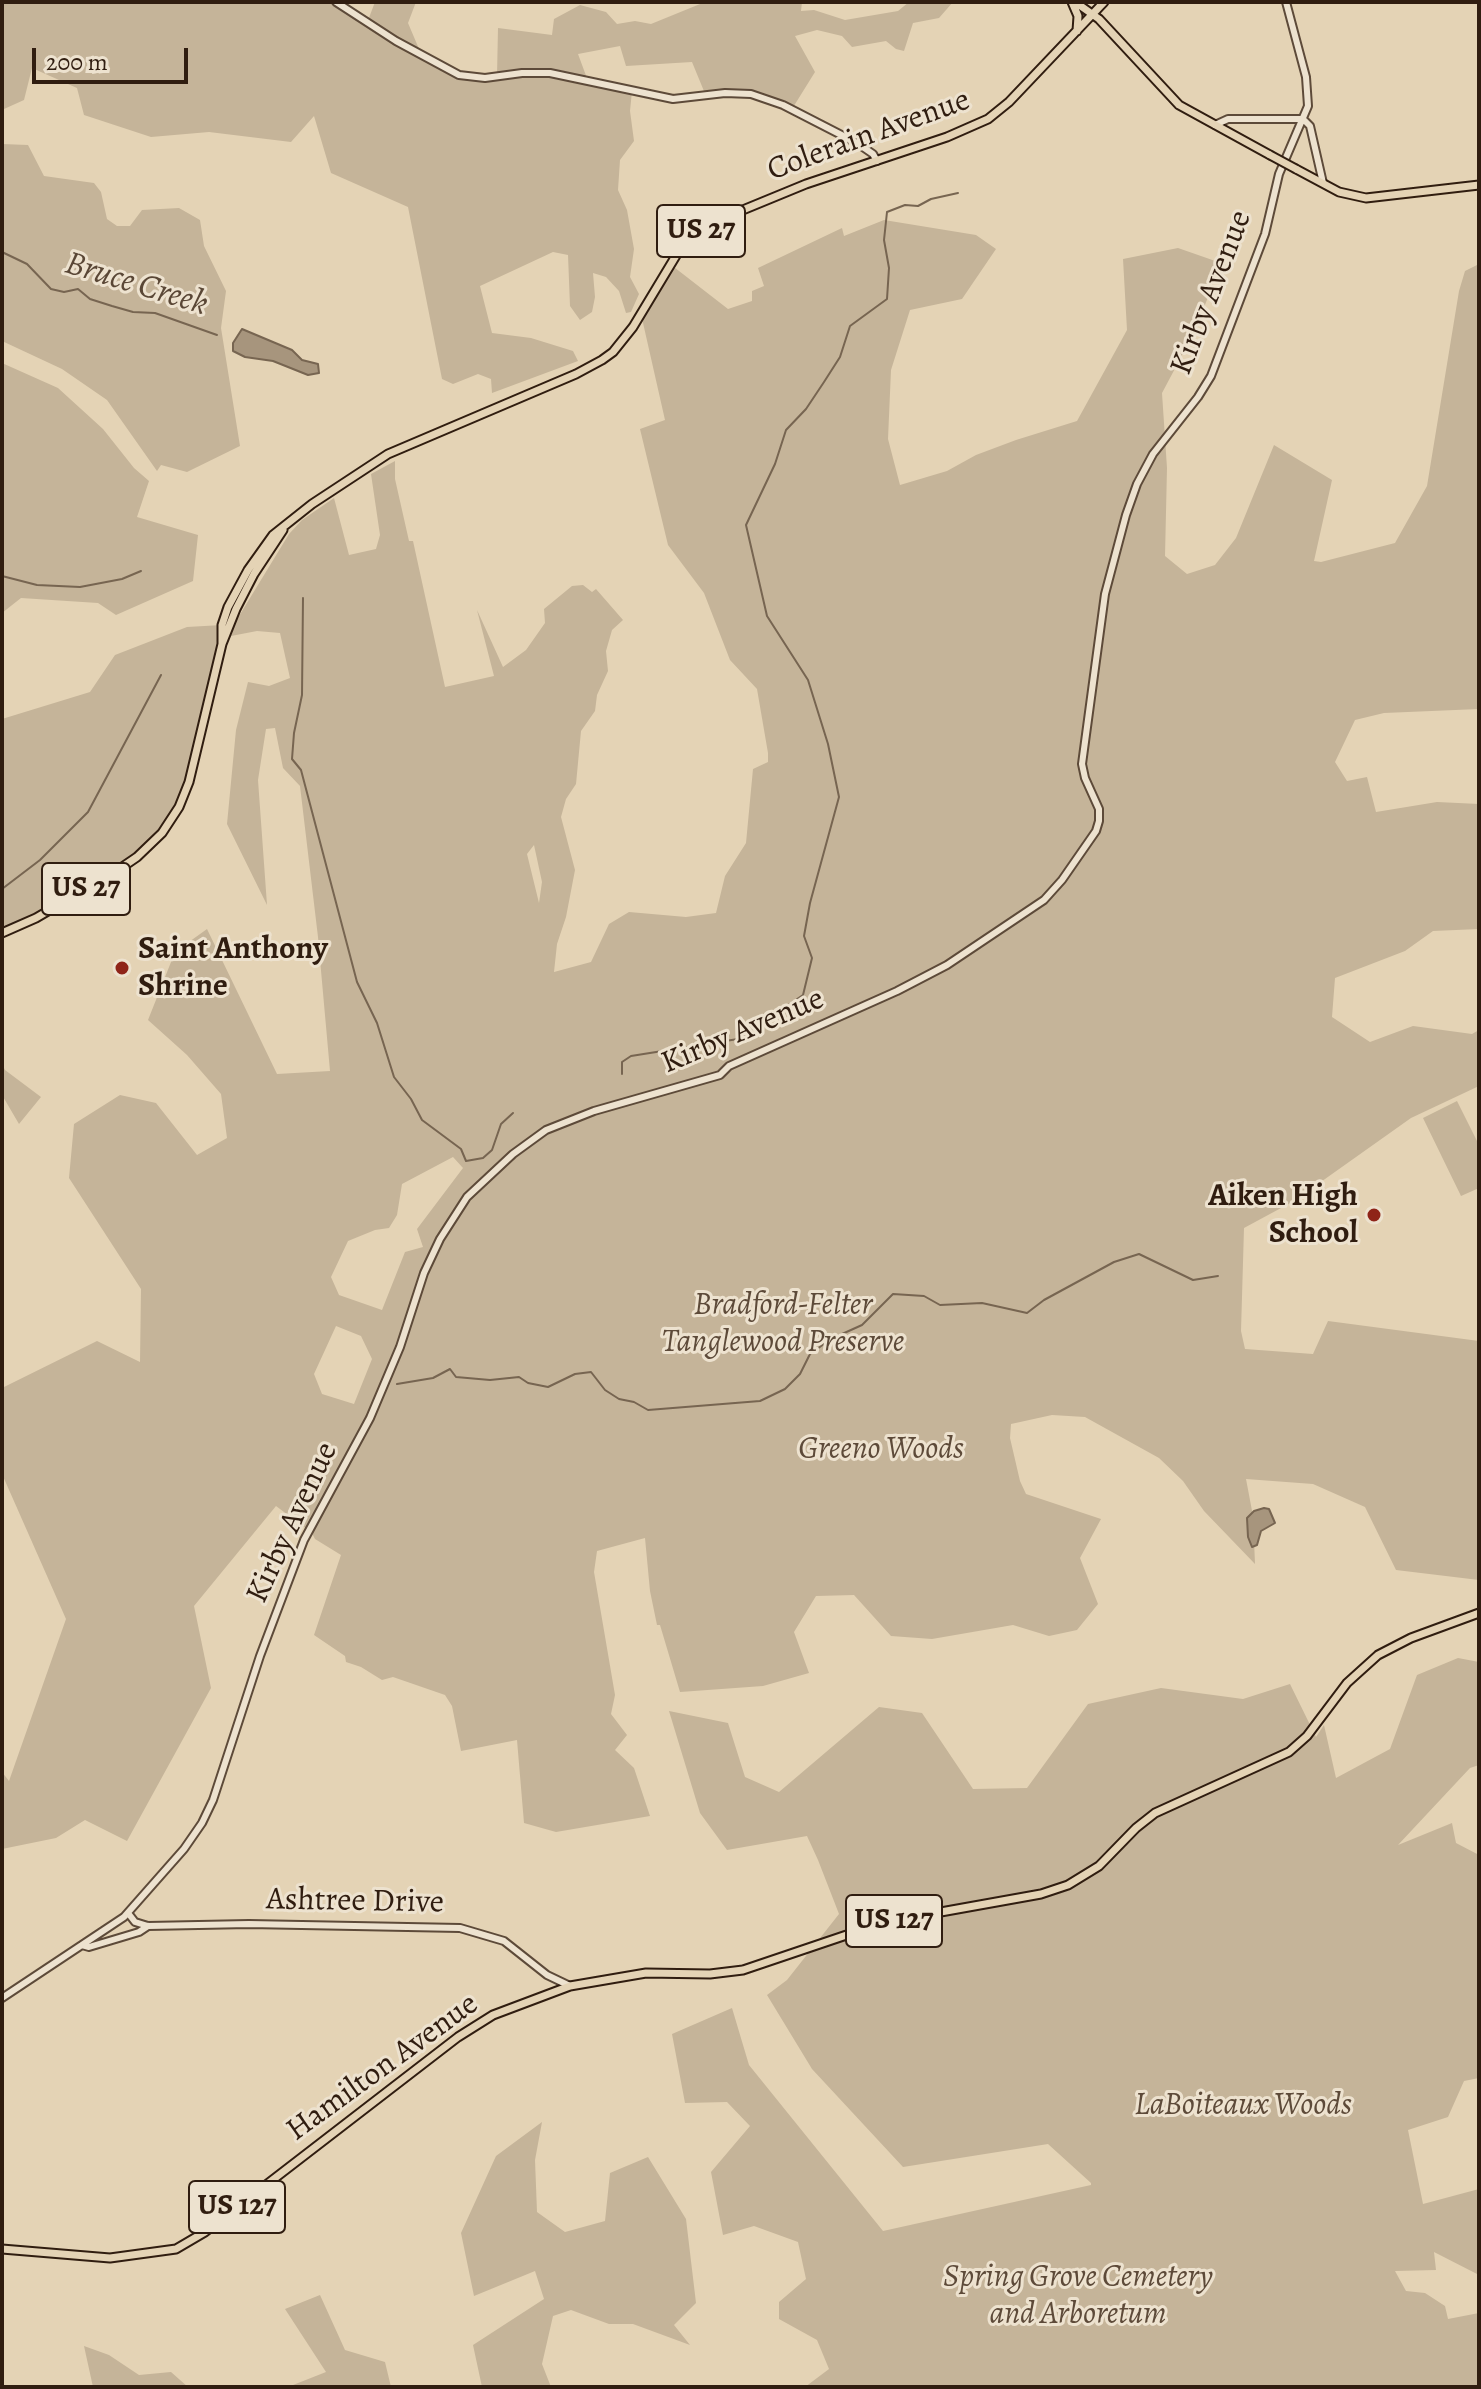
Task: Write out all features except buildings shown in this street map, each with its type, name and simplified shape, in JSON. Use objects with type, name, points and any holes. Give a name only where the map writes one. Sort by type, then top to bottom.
[{"type":"main road","points":[[1074,2],[1093,14],[1170,98],[1188,111],[1339,192],[1375,198],[1479,185]]},
{"type":"main road","points":[[1074,2],[1078,16],[1077,31]]},
{"type":"main road","name":"Colerain Avenue","points":[[2,933],[36,918],[118,870],[162,833],[179,807],[189,782],[222,644],[251,579],[286,525],[373,462],[602,360],[613,352],[633,327],[677,254],[694,236],[716,221],[795,188],[947,137],[988,119],[1009,102],[1104,2]]},
{"type":"main road","name":"Hamilton Avenue","points":[[2,2249],[110,2258],[162,2252],[184,2245],[458,2037],[493,2015],[570,1986],[646,1973],[710,1974],[743,1970],[885,1922],[1041,1894],[1068,1885],[1107,1859],[1155,1813],[1289,1752],[1307,1736],[1347,1683],[1378,1655],[1411,1638],[1479,1613]]},
{"type":"street","points":[[336,2],[396,41],[459,75],[485,78],[550,73],[673,99],[725,93],[751,94],[783,105],[857,143],[873,154],[877,161]]},
{"type":"street","name":"Kirby Avenue","points":[[2,1998],[128,1913],[184,1849],[210,1807],[299,1552],[375,1409],[400,1347],[424,1273],[463,1202],[513,1154],[546,1130],[594,1111],[720,1075],[729,1066],[897,991],[947,965],[1044,900],[1096,831],[1099,809],[1082,764],[1097,641],[1110,569],[1137,484],[1153,454],[1211,376],[1265,234],[1279,174],[1308,106],[1308,87],[1286,2]]},
{"type":"street","points":[[1215,125],[1228,119],[1303,119]]},
{"type":"street","name":"Kirby Avenue","points":[[1303,119],[1310,126],[1323,183]]},
{"type":"street","points":[[128,1913],[135,1922],[148,1926]]},
{"type":"street","name":"Ashtree Drive","points":[[148,1926],[260,1924],[460,1928],[504,1941],[547,1975],[570,1986]]},
{"type":"street","points":[[82,1945],[89,1947],[139,1932],[148,1926]]},
{"type":"street","points":[[547,1975],[550,1993]]},
{"type":"green space","points":[[2,2],[336,2],[367,23],[375,2],[416,2],[408,23],[422,56],[459,75],[497,76],[498,28],[552,35],[554,19],[580,5],[606,12],[617,24],[635,21],[651,24],[705,2],[802,2],[801,11],[814,10],[845,20],[898,11],[909,2],[953,2],[939,18],[913,23],[904,51],[886,41],[852,47],[842,36],[817,30],[795,36],[815,72],[792,109],[751,94],[706,96],[692,62],[626,66],[620,46],[578,54],[588,81],[632,91],[630,111],[634,141],[620,160],[618,190],[627,210],[634,249],[630,277],[639,294],[631,312],[626,313],[619,291],[606,277],[593,273],[595,297],[592,312],[580,320],[570,306],[568,255],[553,252],[480,286],[492,333],[531,338],[573,351],[578,361],[492,393],[491,379],[478,374],[453,384],[442,379],[408,207],[331,173],[314,116],[291,142],[209,132],[151,137],[84,115],[77,88],[32,68],[24,100],[4,109],[2,118]]},
{"type":"green space","points":[[2,144],[28,145],[44,176],[94,183],[101,192],[107,219],[117,226],[130,226],[142,210],[179,208],[200,220],[204,246],[226,291],[221,328],[240,446],[187,472],[161,465],[157,471],[107,400],[62,369],[2,341]]},
{"type":"green space","points":[[884,220],[976,235],[996,249],[962,299],[910,310],[891,370],[888,439],[900,485],[947,471],[976,455],[1016,440],[1077,421],[1127,330],[1123,259],[1178,248],[1221,263],[1195,331],[1162,393],[1167,468],[1165,556],[1187,574],[1215,565],[1236,538],[1274,445],[1332,480],[1314,561],[1321,562],[1395,543],[1427,486],[1459,291],[1465,271],[1479,264],[1479,709],[1384,713],[1355,720],[1335,762],[1347,781],[1367,777],[1376,812],[1437,802],[1479,804],[1479,929],[1433,931],[1405,951],[1335,978],[1332,1017],[1370,1042],[1413,1026],[1472,1034],[1479,1030],[1479,1086],[1411,1118],[1294,1201],[1244,1228],[1241,1331],[1245,1349],[1313,1354],[1328,1321],[1479,1341],[1479,1580],[1396,1570],[1365,1507],[1313,1484],[1246,1479],[1253,1516],[1255,1564],[1159,1458],[1085,1417],[1052,1415],[1011,1424],[1010,1438],[1026,1494],[1101,1519],[1080,1558],[1098,1604],[1077,1630],[1049,1636],[1013,1625],[932,1639],[891,1636],[854,1595],[816,1596],[794,1632],[809,1673],[763,1686],[680,1692],[660,1625],[657,1625],[645,1538],[597,1551],[594,1572],[615,1695],[611,1714],[627,1735],[615,1750],[634,1768],[650,1816],[556,1832],[524,1823],[517,1740],[461,1751],[452,1706],[445,1695],[393,1677],[382,1680],[346,1662],[345,1656],[314,1635],[341,1555],[315,1539],[312,1533],[276,1506],[194,1606],[211,1688],[127,1841],[85,1820],[56,1838],[2,1849],[2,1772],[9,1781],[66,1619],[2,1474],[2,1388],[97,1341],[140,1362],[141,1289],[69,1178],[74,1124],[120,1095],[156,1103],[197,1155],[227,1138],[221,1094],[187,1055],[148,1020],[175,952],[207,929],[277,1074],[330,1071],[300,786],[283,768],[275,728],[266,729],[258,780],[267,905],[227,824],[236,730],[248,682],[269,686],[290,678],[280,633],[257,631],[231,636],[236,621],[289,534],[302,520],[334,498],[349,555],[376,549],[380,535],[371,474],[395,461],[395,479],[409,541],[413,541],[445,687],[494,676],[477,610],[503,667],[526,650],[545,623],[544,609],[572,586],[583,585],[592,592],[596,589],[623,620],[612,630],[606,651],[608,671],[597,695],[595,711],[581,731],[576,784],[566,799],[561,817],[575,870],[557,944],[554,972],[591,962],[609,924],[629,912],[686,917],[716,913],[725,876],[746,843],[753,769],[768,762],[768,753],[757,689],[730,660],[704,593],[668,545],[640,429],[665,420],[641,314],[670,264],[728,309],[752,301],[752,291],[764,286],[758,268],[842,228],[844,236]],"holes":[[[534,845],[542,882],[539,903],[527,854]],[[453,1157],[463,1168],[417,1229],[423,1247],[405,1252],[382,1310],[339,1295],[331,1277],[348,1241],[389,1228],[397,1215],[402,1184]],[[336,1326],[361,1336],[372,1359],[354,1404],[322,1394],[314,1374]]]},
{"type":"green space","points":[[2,363],[58,388],[103,429],[134,468],[149,481],[137,517],[198,535],[193,581],[116,615],[98,603],[21,598],[2,613]]},
{"type":"green space","points":[[222,625],[222,644],[189,782],[162,833],[118,870],[2,933],[2,719],[90,692],[115,655],[187,627]]},
{"type":"green space","points":[[2,1064],[5,1070],[41,1097],[19,1124],[2,1095]]},
{"type":"green space","points":[[1457,1101],[1479,1145],[1479,1188],[1461,1196],[1423,1118]]},
{"type":"green space","points":[[1458,1658],[1479,1662],[1479,1765],[1470,1768],[1398,1845],[1452,1823],[1456,1843],[1479,1855],[1479,2078],[1464,2081],[1448,2117],[1408,2130],[1423,2204],[1479,2189],[1479,2275],[1434,2252],[1436,2270],[1395,2271],[1406,2291],[1425,2293],[1445,2306],[1448,2319],[1479,2313],[1479,2387],[805,2387],[829,2369],[817,2340],[779,2319],[779,2302],[806,2279],[798,2242],[754,2226],[723,2235],[711,2172],[750,2126],[727,2102],[685,2103],[672,2034],[732,2008],[749,2065],[883,2231],[1091,2183],[1048,2144],[903,2167],[812,2069],[767,1995],[787,1980],[839,1914],[818,1860],[807,1836],[727,1850],[700,1813],[669,1711],[728,1723],[745,1777],[779,1792],[879,1707],[922,1713],[973,1789],[1027,1788],[1088,1704],[1161,1688],[1243,1699],[1290,1684],[1316,1737],[1324,1725],[1336,1778],[1390,1749],[1417,1675]]},
{"type":"green space","points":[[542,2122],[535,2160],[537,2212],[565,2232],[605,2221],[610,2173],[648,2157],[686,2219],[696,2303],[674,2325],[690,2345],[633,2324],[609,2324],[571,2310],[553,2316],[542,2364],[551,2387],[482,2387],[473,2345],[544,2299],[535,2271],[474,2296],[461,2233],[496,2156]]},
{"type":"green space","points":[[320,2295],[345,2350],[385,2362],[391,2387],[288,2387],[326,2372],[285,2309]]},
{"type":"green space","points":[[84,2346],[109,2355],[139,2375],[171,2372],[188,2387],[93,2387]]},
{"type":"shaded area","points":[[242,329],[292,350],[302,360],[318,364],[319,373],[308,375],[273,361],[245,357],[233,351],[233,343]]},
{"type":"shaded area","points":[[1269,1509],[1275,1523],[1261,1531],[1257,1545],[1252,1547],[1247,1518],[1254,1511]]},
{"type":"waterway","points":[[622,1074],[622,1062],[631,1056],[738,1039],[803,995],[812,958],[804,936],[839,797],[828,744],[808,680],[767,616],[746,525],[775,464],[786,430],[806,409],[840,357],[850,326],[887,299],[889,268],[884,240],[887,212],[958,193]]},
{"type":"waterway","name":"Bruce Creek","points":[[2,252],[27,264],[51,289],[64,292],[78,289],[90,299],[133,312],[155,313],[217,335]]},
{"type":"waterway","points":[[2,576],[37,585],[80,587],[122,579],[141,571]]},
{"type":"waterway","points":[[303,598],[302,695],[292,759],[301,770],[357,982],[377,1023],[394,1077],[422,1120],[461,1149],[466,1161],[483,1158],[492,1150],[501,1124],[513,1113]]},
{"type":"waterway","points":[[2,889],[40,860],[88,812],[161,675]]},
{"type":"waterway","points":[[397,1384],[433,1378],[450,1369],[456,1377],[490,1380],[519,1377],[528,1383],[548,1387],[575,1374],[591,1372],[605,1390],[648,1410],[760,1401],[785,1389],[800,1374],[810,1354],[831,1339],[862,1325],[893,1294],[924,1296],[940,1305],[982,1303],[1027,1313],[1044,1300],[1114,1262],[1139,1254],[1193,1280],[1218,1276]]},
{"type":"place","name":"Saint Anthony Shrine","points":[[122,968]]},
{"type":"place","name":"Aiken High School","points":[[1374,1215]]},
{"type":"park label","name":"Bradford-Felter Tanglewood Preserve","points":[[783,1324]]},
{"type":"park label","name":"Greeno Woods","points":[[881,1450]]},
{"type":"park label","name":"LaBoiteaux Woods","points":[[1243,2106]]},
{"type":"park label","name":"Spring Grove Cemetery and Arboretum","points":[[1078,2296]]}]
